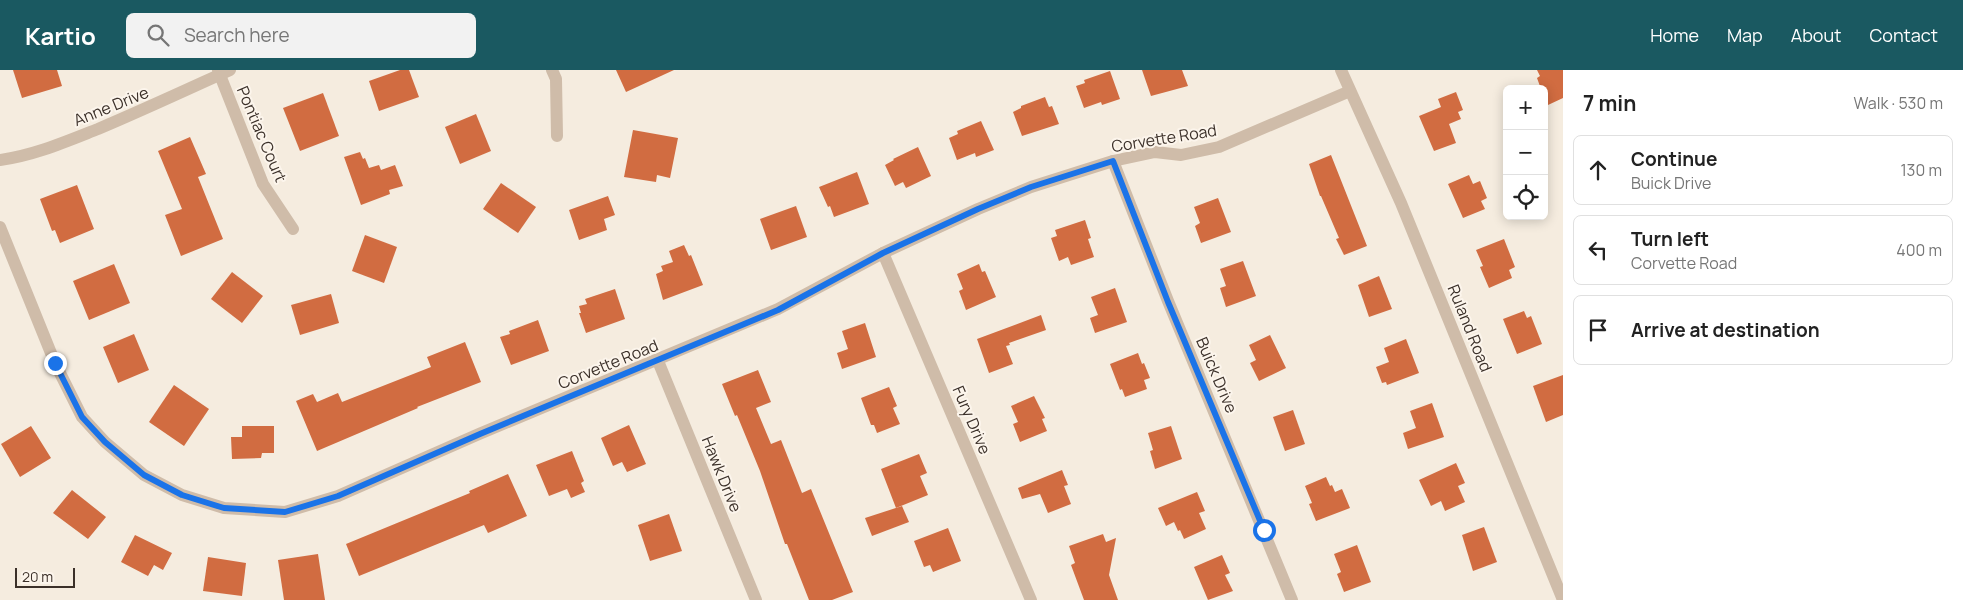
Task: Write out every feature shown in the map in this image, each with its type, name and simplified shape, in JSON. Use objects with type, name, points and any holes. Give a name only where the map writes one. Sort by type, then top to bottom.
[{"type":"street","points":[[552,70],[556,80],[556,136]]},
{"type":"street","name":"Ruland Road","points":[[1341,70],[1401,203],[1563,600]]},
{"type":"street","name":"Anne Drive","points":[[0,160],[23,157],[48,149],[155,106],[223,72]]},
{"type":"street","name":"Pontiac Court","points":[[223,72],[263,184],[293,229]]},
{"type":"street","name":"Corvette Road","points":[[0,227],[55,363],[82,417],[105,442],[144,475],[182,495],[224,508],[285,512],[338,496],[480,434],[778,310],[883,253],[1031,187],[1113,161],[1155,152],[1181,154],[1219,147],[1350,91]]},
{"type":"street","name":"Buick Drive","points":[[1113,161],[1168,302],[1292,600]]},
{"type":"street","name":"Fury Drive","points":[[883,253],[1031,600]]},
{"type":"street","name":"Hawk Drive","points":[[658,361],[756,600]]},
{"type":"building","points":[[13,70],[57,70],[62,86],[22,98]]},
{"type":"building","points":[[400,70],[409,70],[419,97],[379,111],[369,81]]},
{"type":"building","points":[[616,70],[674,70],[626,92]]},
{"type":"building","points":[[1142,70],[1182,70],[1188,86],[1151,96]]},
{"type":"building","points":[[1537,70],[1563,70],[1563,98],[1548,105],[1548,85],[1540,85],[1537,78],[1540,76]]},
{"type":"building","points":[[1110,71],[1120,99],[1102,105],[1101,102],[1084,108],[1076,86],[1085,83],[1084,80]]},
{"type":"building","points":[[1456,92],[1463,110],[1458,112],[1461,119],[1449,124],[1456,143],[1434,151],[1419,116],[1441,107],[1438,99]]},
{"type":"building","points":[[323,93],[339,136],[300,151],[283,108]]},
{"type":"building","points":[[1045,97],[1049,107],[1052,106],[1059,124],[1022,136],[1013,112],[1021,108],[1021,106]]},
{"type":"building","points":[[476,114],[491,151],[460,164],[445,127]]},
{"type":"building","points":[[981,121],[994,150],[976,157],[975,153],[957,160],[949,138],[958,134],[957,131]]},
{"type":"building","points":[[633,130],[678,138],[670,178],[657,175],[656,182],[624,177]]},
{"type":"building","points":[[190,137],[206,174],[198,177],[223,239],[181,256],[165,215],[182,209],[158,151]]},
{"type":"building","points":[[918,147],[931,176],[906,188],[903,182],[895,186],[885,165]]},
{"type":"building","points":[[360,152],[369,168],[379,165],[381,170],[395,165],[403,186],[389,190],[390,194],[361,205],[344,157]]},
{"type":"building","points":[[1331,155],[1367,246],[1344,255],[1336,239],[1339,238],[1320,196],[1309,164]]},
{"type":"building","points":[[857,172],[869,204],[834,217],[819,187]]},
{"type":"building","points":[[1469,175],[1473,184],[1480,181],[1487,198],[1481,201],[1485,209],[1463,218],[1448,184]]},
{"type":"building","points":[[501,183],[536,207],[518,233],[483,209]]},
{"type":"building","points":[[77,185],[94,229],[60,243],[55,230],[52,231],[40,199]]},
{"type":"building","points":[[608,196],[615,215],[604,219],[607,230],[579,240],[569,210]]},
{"type":"building","points":[[1218,198],[1231,232],[1201,243],[1195,226],[1200,223],[1194,207]]},
{"type":"building","points":[[796,206],[807,237],[771,250],[760,219]]},
{"type":"building","points":[[1085,220],[1091,238],[1088,239],[1094,257],[1071,265],[1068,257],[1059,261],[1051,238],[1057,236],[1055,230]]},
{"type":"building","points":[[365,235],[397,247],[384,283],[352,271]]},
{"type":"building","points":[[1504,239],[1515,267],[1509,270],[1512,278],[1489,288],[1480,267],[1483,266],[1476,250]]},
{"type":"building","points":[[684,245],[689,256],[691,255],[703,285],[663,300],[656,274],[663,271],[661,266],[673,262],[669,251]]},
{"type":"building","points":[[1243,261],[1256,296],[1226,307],[1220,288],[1226,286],[1220,269]]},
{"type":"building","points":[[114,264],[130,303],[89,320],[73,281]]},
{"type":"building","points":[[979,264],[982,272],[985,271],[996,297],[966,310],[959,291],[963,289],[957,274]]},
{"type":"building","points":[[232,272],[263,296],[242,323],[211,299]]},
{"type":"building","points":[[1379,276],[1392,309],[1369,317],[1358,285]]},
{"type":"building","points":[[1115,288],[1127,322],[1095,333],[1090,318],[1098,315],[1091,297]]},
{"type":"building","points":[[615,289],[625,319],[586,333],[579,313],[581,313],[579,306],[587,304],[585,299]]},
{"type":"building","points":[[331,294],[339,323],[300,335],[291,305]]},
{"type":"building","points":[[1524,311],[1527,318],[1531,316],[1542,344],[1517,354],[1503,319]]},
{"type":"building","points":[[1041,315],[1046,330],[1009,343],[1010,345],[1006,346],[1013,364],[989,373],[977,339]]},
{"type":"building","points":[[538,320],[549,351],[511,365],[500,337],[510,334],[509,331]]},
{"type":"building","points":[[865,323],[876,357],[842,369],[837,353],[848,349],[842,331]]},
{"type":"building","points":[[134,334],[149,370],[118,383],[103,347]]},
{"type":"building","points":[[1270,335],[1286,368],[1259,381],[1250,363],[1256,360],[1249,345]]},
{"type":"building","points":[[1406,339],[1419,373],[1387,385],[1386,382],[1382,383],[1376,367],[1389,362],[1384,348]]},
{"type":"building","points":[[465,342],[481,382],[417,407],[317,451],[296,401],[313,394],[317,402],[338,393],[342,402],[431,367],[427,357]]},
{"type":"building","points":[[1138,353],[1150,378],[1144,380],[1147,389],[1125,397],[1122,389],[1120,390],[1110,364]]},
{"type":"building","points":[[758,370],[771,402],[756,408],[771,444],[781,440],[802,493],[811,489],[853,592],[832,600],[809,600],[787,544],[785,544],[760,471],[722,384]]},
{"type":"building","points":[[1563,375],[1563,415],[1546,422],[1533,386]]},
{"type":"building","points":[[174,385],[209,409],[184,446],[149,422]]},
{"type":"building","points":[[889,387],[897,406],[893,408],[900,424],[877,433],[874,425],[871,425],[861,398]]},
{"type":"building","points":[[1034,396],[1045,418],[1042,419],[1047,431],[1020,442],[1013,424],[1018,422],[1011,406]]},
{"type":"building","points":[[1432,403],[1444,437],[1408,449],[1403,433],[1416,428],[1410,411]]},
{"type":"building","points":[[1293,410],[1305,444],[1285,451],[1273,417]]},
{"type":"building","points":[[629,425],[646,464],[627,472],[622,462],[613,466],[601,438]]},
{"type":"building","points":[[31,426],[51,458],[20,477],[1,444]]},
{"type":"building","points":[[242,426],[274,426],[274,453],[262,453],[261,458],[232,459],[231,437],[242,437]]},
{"type":"building","points":[[1171,426],[1182,459],[1155,469],[1150,451],[1153,450],[1148,433]]},
{"type":"building","points":[[572,451],[584,481],[581,483],[585,492],[571,498],[567,489],[549,496],[536,465]]},
{"type":"building","points":[[919,454],[927,473],[920,476],[928,495],[896,508],[881,469]]},
{"type":"building","points":[[1456,463],[1465,483],[1458,486],[1465,502],[1445,511],[1441,501],[1431,506],[1419,480]]},
{"type":"building","points":[[1062,470],[1068,485],[1064,486],[1071,504],[1048,513],[1040,494],[1022,499],[1018,488]]},
{"type":"building","points":[[508,474],[527,516],[488,533],[484,525],[359,576],[346,544],[470,493],[469,491]]},
{"type":"building","points":[[1326,477],[1335,492],[1342,489],[1350,508],[1316,521],[1309,504],[1312,503],[1305,486]]},
{"type":"building","points":[[72,490],[106,517],[88,539],[53,513]]},
{"type":"building","points":[[1197,492],[1205,511],[1199,513],[1206,529],[1184,539],[1174,522],[1166,526],[1158,508]]},
{"type":"building","points":[[902,506],[909,522],[872,536],[865,518]]},
{"type":"building","points":[[669,514],[682,551],[650,561],[638,525]]},
{"type":"building","points":[[1484,527],[1497,562],[1473,571],[1462,535]]},
{"type":"building","points":[[948,528],[961,561],[933,572],[930,565],[924,567],[914,541]]},
{"type":"building","points":[[1103,534],[1106,542],[1116,538],[1109,575],[1118,600],[1084,600],[1071,565],[1075,563],[1069,546]]},
{"type":"building","points":[[135,535],[172,553],[163,570],[154,565],[148,576],[121,562]]},
{"type":"building","points":[[1357,545],[1371,582],[1344,592],[1337,574],[1341,572],[1334,554]]},
{"type":"building","points":[[318,554],[325,600],[284,600],[278,560]]},
{"type":"building","points":[[1222,555],[1230,573],[1225,575],[1233,591],[1208,600],[1194,567]]},
{"type":"building","points":[[208,557],[246,563],[242,596],[203,591]]},
{"type":"route","points":[[55,363],[82,417],[105,442],[144,475],[182,495],[224,508],[285,512],[338,496],[480,434],[778,310],[883,253],[978,209],[1031,187],[1113,161],[1168,302],[1264,530]]}]
